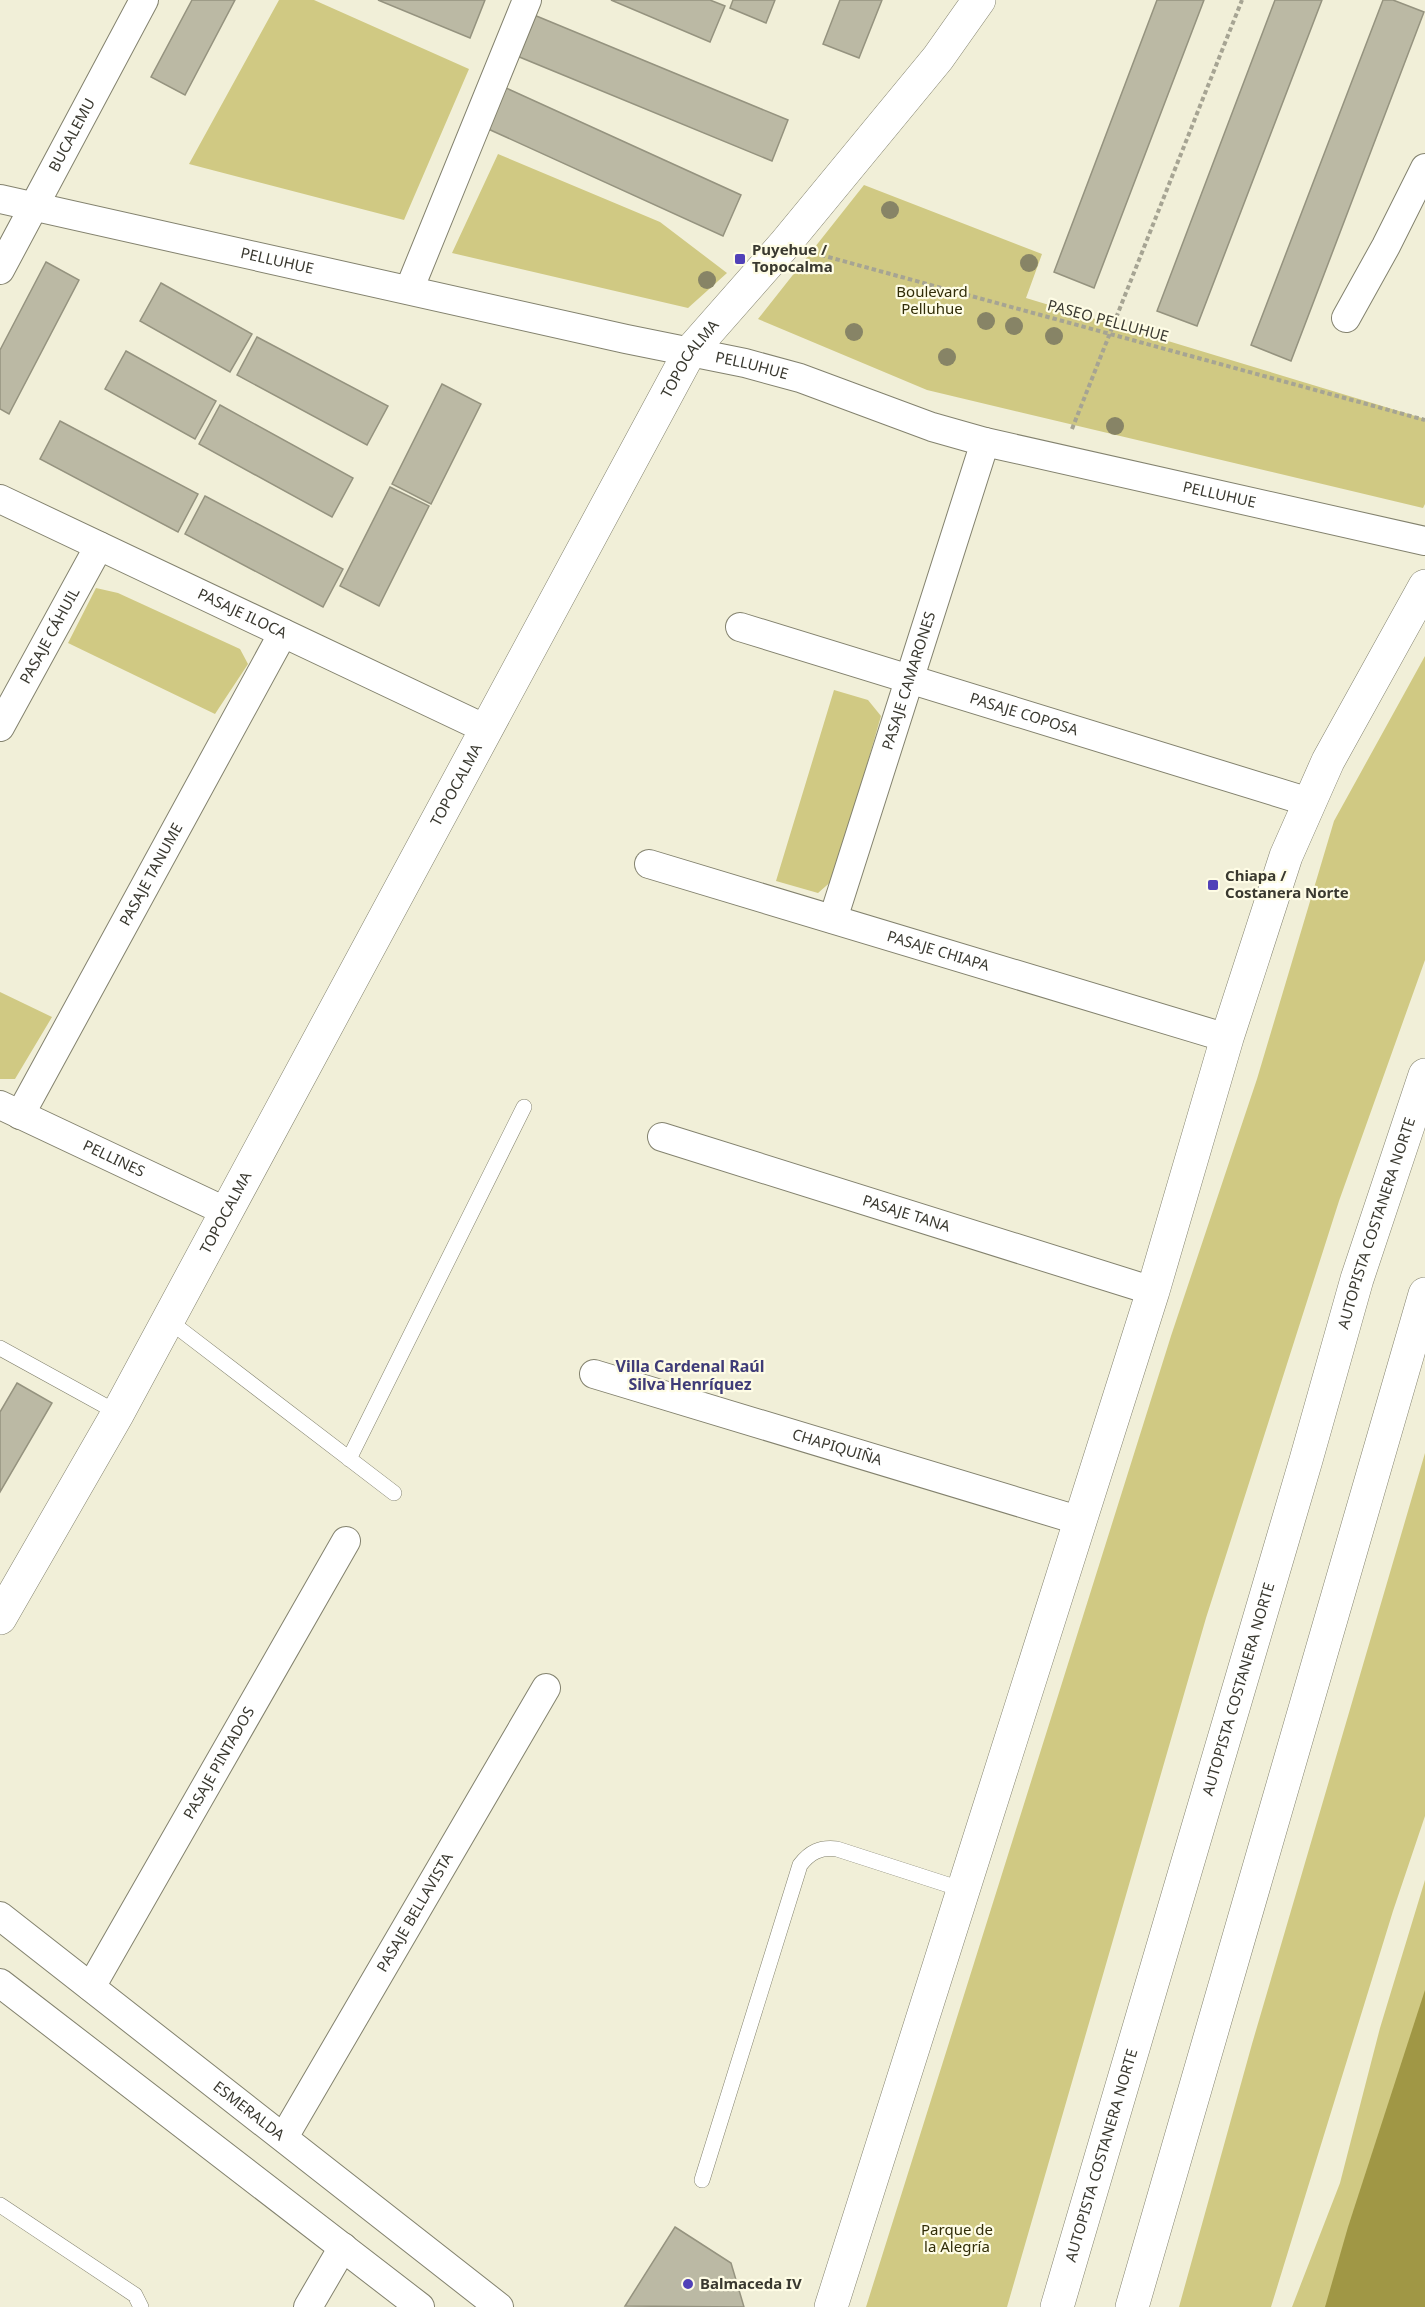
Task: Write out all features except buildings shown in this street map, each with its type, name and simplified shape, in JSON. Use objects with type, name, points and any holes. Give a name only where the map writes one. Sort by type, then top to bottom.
[{"type":"main road","name":"TOPOCALMA","points":[[0,1617],[118,1413],[689,353],[784,244],[938,58],[979,0]]},
{"type":"main road","points":[[831,2307],[1081,1521],[1153,1291],[1227,1038],[1286,856],[1328,761],[1425,586]]},
{"type":"main road","name":"AUTOPISTA COSTANERA NORTE","points":[[1057,2307],[1357,1279],[1425,1075]]},
{"type":"main road","points":[[1132,2307],[1425,1294]]},
{"type":"street","name":"BUCALEMU","points":[[0,270],[144,0]]},
{"type":"street","points":[[409,290],[527,0]]},
{"type":"street","points":[[1346,318],[1386,246],[1425,168]]},
{"type":"street","name":"PELLUHUE","points":[[0,199],[689,353],[745,363],[800,378],[922,424],[985,442],[1425,541]]},
{"type":"street","name":"PASAJE CAMARONES","points":[[833,919],[985,442]]},
{"type":"street","name":"PASAJE ILOCA","points":[[0,499],[486,729]]},
{"type":"street","name":"PASAJE CÁHUIL","points":[[0,728],[99,546]]},
{"type":"street","name":"PASAJE COPOSA","points":[[740,627],[1309,802]]},
{"type":"street","name":"PASAJE TANUME","points":[[10,1110],[283,633]]},
{"type":"street","name":"PASAJE CHIAPA","points":[[649,864],[1227,1038]]},
{"type":"street","name":"PELLINES","points":[[10,1110],[227,1212]]},
{"type":"street","name":"PASAJE TANA","points":[[662,1137],[1153,1291]]},
{"type":"street","name":"CHAPIQUIÑA","points":[[594,1374],[1081,1521]]},
{"type":"street","name":"PASAJE PINTADOS","points":[[92,1987],[346,1541]]},
{"type":"street","name":"PASAJE BELLAVISTA","points":[[284,2137],[546,1688]]},
{"type":"street","name":"ESMERALDA","points":[[0,1916],[499,2307]]},
{"type":"street","points":[[0,1983],[420,2307]]},
{"type":"street","points":[[308,2307],[343,2247]]},
{"type":"lane","points":[[349,1459],[524,1107]]},
{"type":"lane","points":[[168,1320],[394,1493]]},
{"type":"lane","points":[[2,1354],[118,1413]]},
{"type":"lane","points":[[702,2180],[797,1874],[806,1858],[820,1849],[837,1849],[964,1890]]},
{"type":"lane","points":[[0,2205],[135,2295],[141,2307]]},
{"type":"path","points":[[1060,459],[1242,0]]},
{"type":"path","name":"PASEO PELLUHUE","points":[[784,244],[1425,420]]},
{"type":"green space","points":[[279,0],[314,0],[469,69],[404,220],[189,164]]},
{"type":"green space","points":[[498,154],[660,222],[727,273],[688,308],[452,253]]},
{"type":"green space","name":"Boulevard Pelluhue","points":[[864,185],[1042,254],[1026,298],[1425,419],[1425,504],[1423,508],[927,390],[758,319]]},
{"type":"green space","points":[[96,588],[118,593],[240,649],[248,664],[215,714],[68,643]]},
{"type":"green space","name":"Parque de la Alegría","points":[[1425,656],[1425,960],[1339,1201],[1206,1618],[1007,2307],[866,2307],[1171,1336],[1257,1079],[1334,821]]},
{"type":"green space","points":[[834,690],[868,700],[881,716],[834,879],[818,893],[776,881]]},
{"type":"green space","points":[[0,992],[52,1017],[15,1079],[0,1079]]},
{"type":"green space","points":[[1425,1453],[1425,1816],[1393,1911],[1271,2307],[1179,2307],[1252,2044]]},
{"type":"green space","points":[[1425,1880],[1425,2307],[1292,2307],[1340,2183],[1380,2028]]},
{"type":"shaded area","points":[[1425,1990],[1425,2307],[1325,2307],[1348,2227]]},
{"type":"place","name":"Puyehue / Topocalma","points":[[740,259]]},
{"type":"place","name":"Chiapa / Costanera Norte","points":[[1213,885]]},
{"type":"place","name":"Balmaceda IV","points":[[688,2284]]},
{"type":"district","name":"Villa Cardenal Raúl Silva Henríquez","points":[[690,1375]]}]
